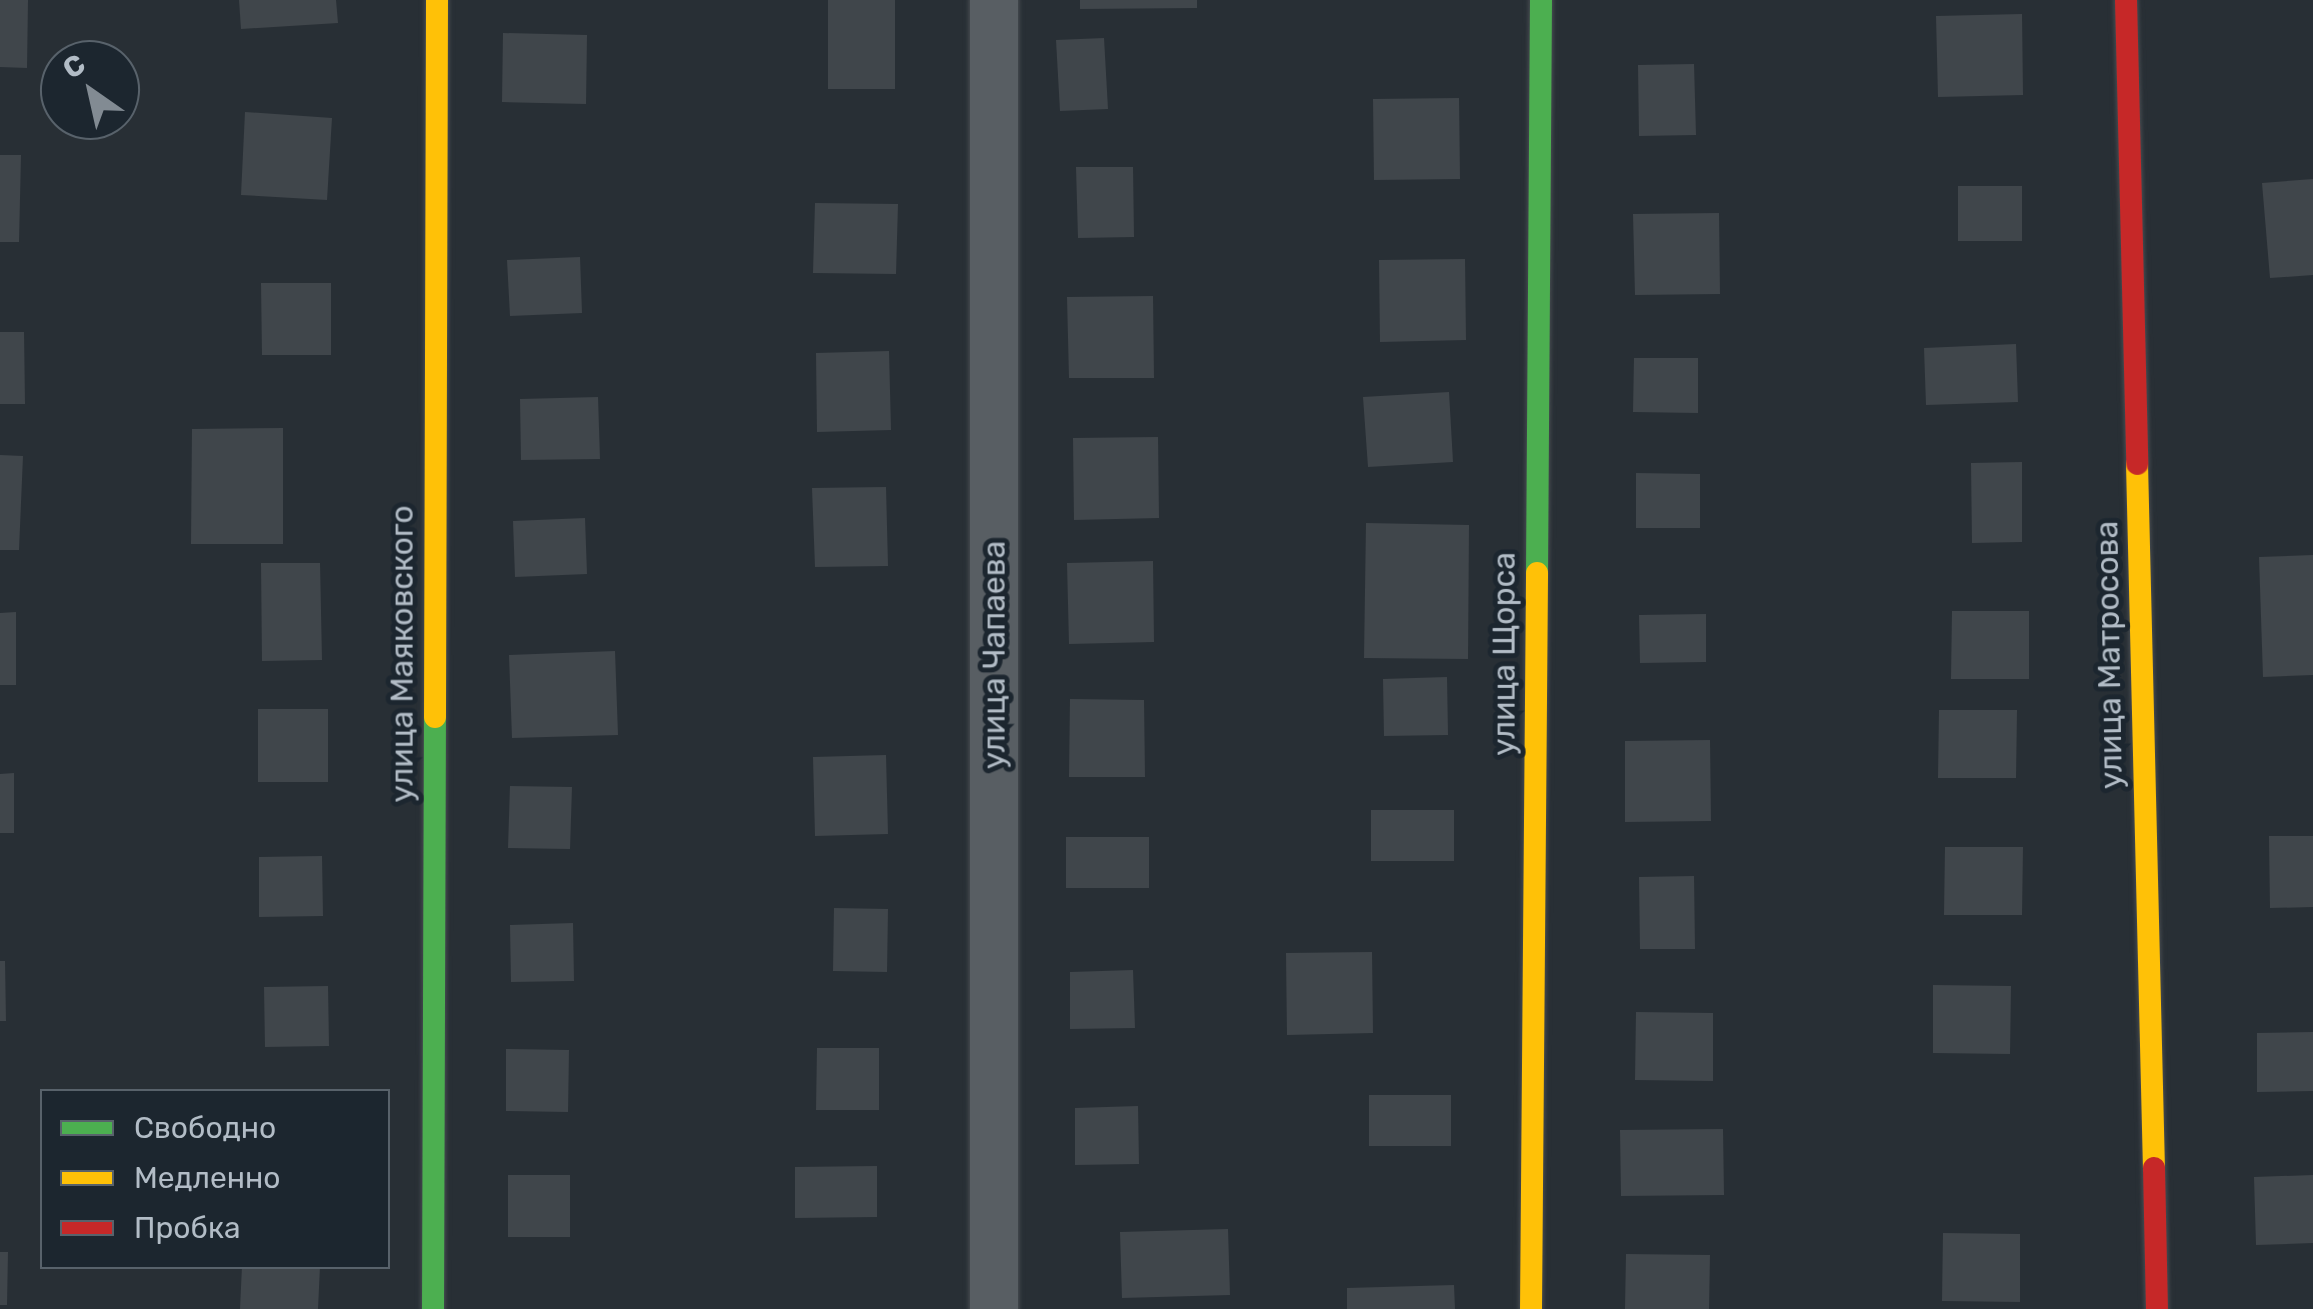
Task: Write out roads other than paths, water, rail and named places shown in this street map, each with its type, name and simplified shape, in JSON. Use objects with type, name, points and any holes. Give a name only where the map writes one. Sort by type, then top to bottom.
[{"type":"street","name":"улица Маяковского","points":[[433,1309],[437,0]]},
{"type":"street","name":"улица Чапаева","points":[[994,0],[994,1309]]},
{"type":"street","name":"улица Щорса","points":[[1532,1309],[1540,0]]},
{"type":"street","name":"улица Матросова","points":[[2126,0],[2157,1309]]}]
